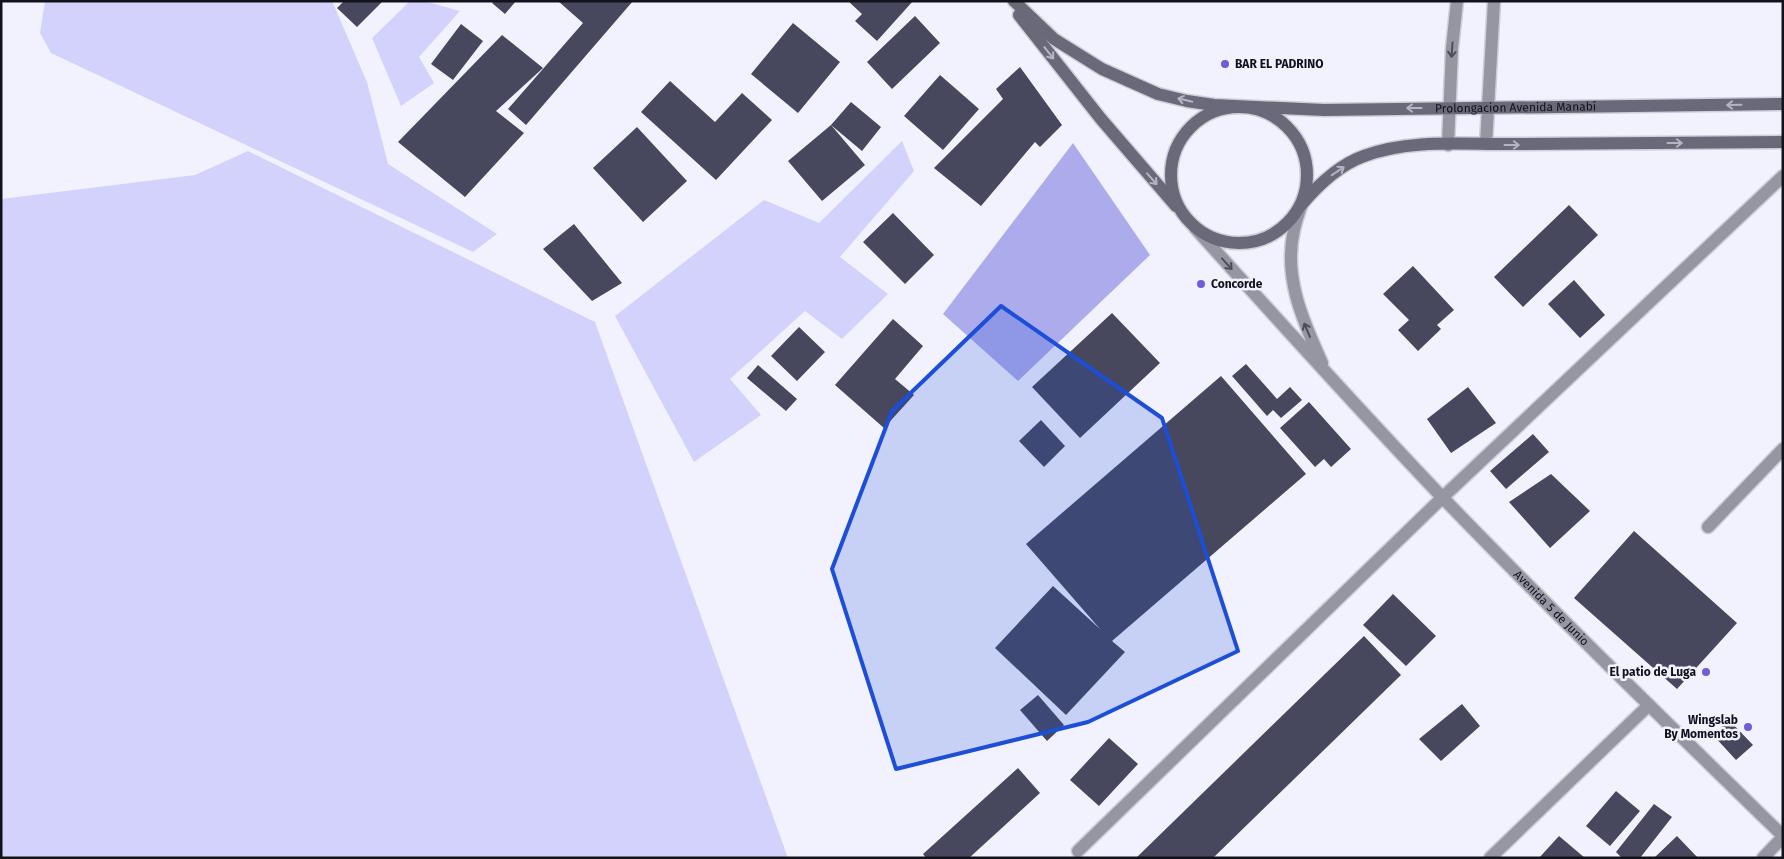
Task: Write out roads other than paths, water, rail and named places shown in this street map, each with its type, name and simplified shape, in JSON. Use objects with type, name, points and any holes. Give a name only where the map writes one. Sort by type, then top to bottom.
[{"type":"main road","points":[[1008,1],[1112,133],[1184,216],[1195,228],[1223,242],[1239,244],[1255,242],[1270,237],[1283,228],[1319,185],[1337,171],[1363,156],[1385,150],[1405,147],[1486,144],[1783,142]]},
{"type":"main road","points":[[1014,1],[1054,39],[1081,57],[1127,81],[1158,94],[1187,101],[1234,107],[1250,107],[1280,119],[1300,143],[1306,158],[1308,173],[1307,189],[1302,204]]},
{"type":"main road","name":"Prolongacion Avenida Manabí","points":[[1250,107],[1324,110],[1783,104]]},
{"type":"main road","points":[[1184,216],[1176,202],[1171,186],[1174,154],[1190,127],[1218,110],[1234,107]]},
{"type":"street","points":[[1448,145],[1457,1]]},
{"type":"street","points":[[1486,144],[1494,1]]},
{"type":"street","points":[[1078,851],[1443,498],[1783,176]]},
{"type":"street","points":[[1302,204],[1293,230],[1291,271],[1294,294],[1327,375]]},
{"type":"street","name":"Avenida 5 de Junio","points":[[1195,228],[1327,375],[1443,498],[1649,705],[1783,836]]},
{"type":"street","points":[[1708,528],[1783,449]]},
{"type":"street","points":[[1490,858],[1649,705]]},
{"type":"street","points":[[1763,858],[1783,836]]},
{"type":"place","name":"BAR EL PADRINO","points":[[1225,64]]},
{"type":"place","name":"Concorde","points":[[1201,284]]},
{"type":"place","name":"El patio de Luga","points":[[1706,672]]},
{"type":"place","name":"Wingslab By Momentos","points":[[1748,727]]}]
